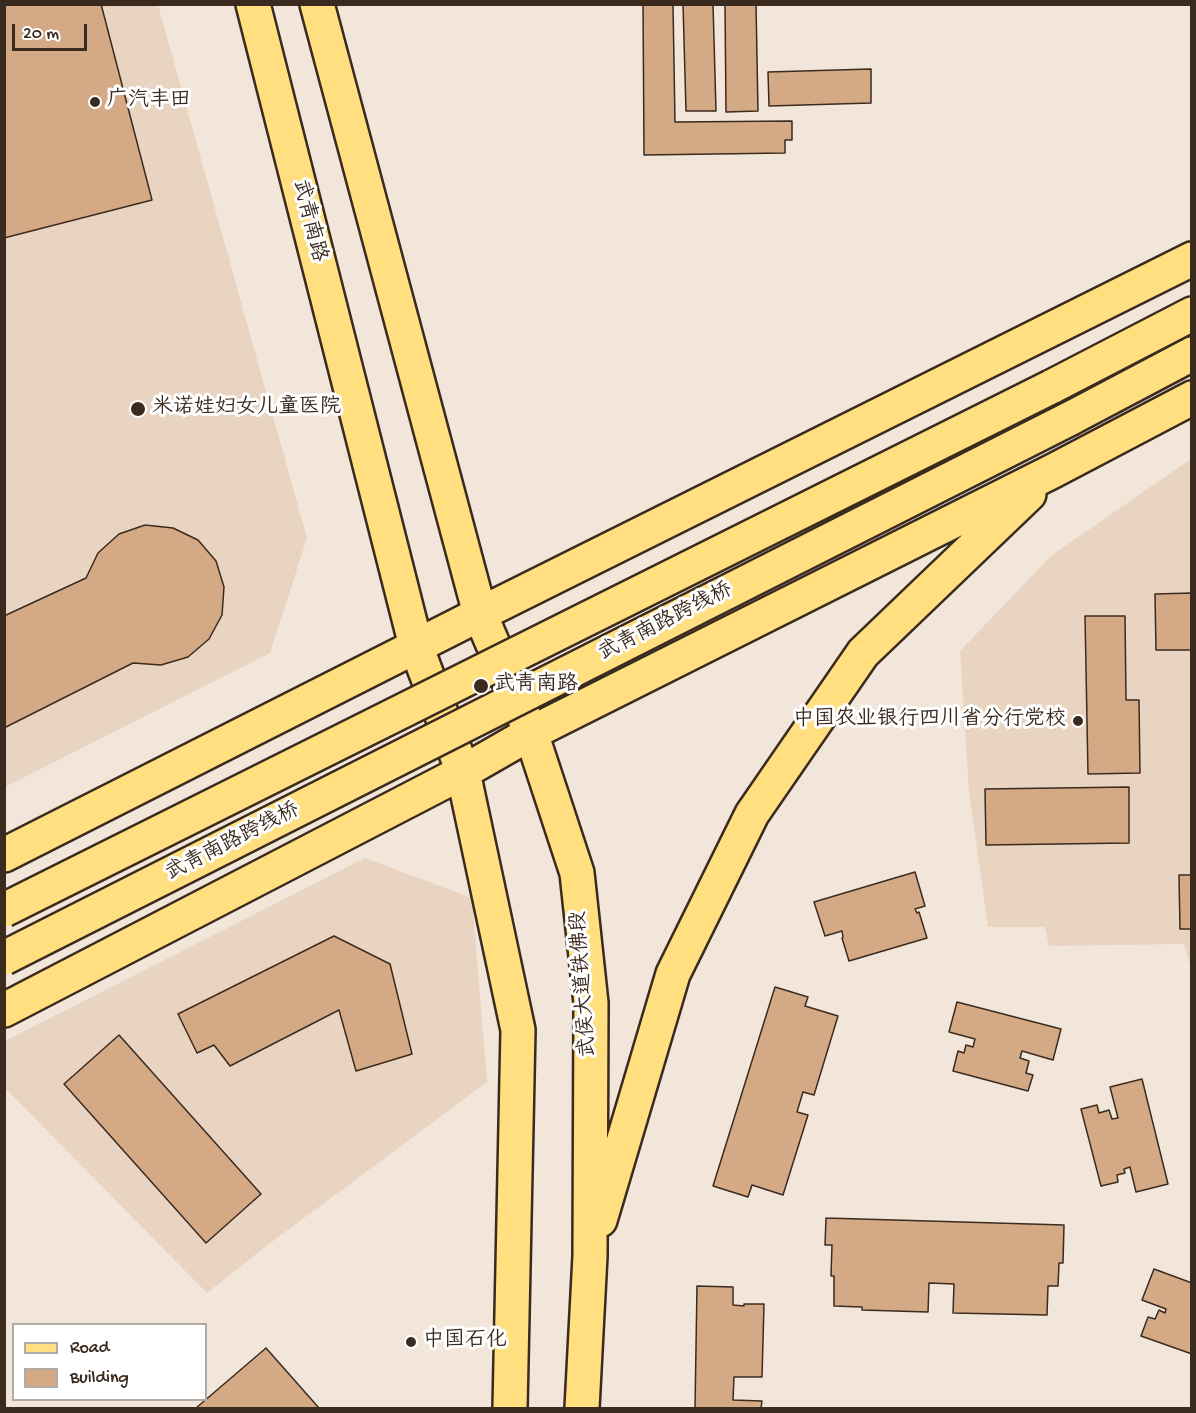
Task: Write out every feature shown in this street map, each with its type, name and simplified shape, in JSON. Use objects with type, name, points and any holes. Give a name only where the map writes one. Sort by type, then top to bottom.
[{"type":"main road","name":"武青南路","points":[[253,4],[416,646]]},
{"type":"main road","points":[[317,4],[480,614]]},
{"type":"main road","points":[[4,855],[416,646],[1191,259]]},
{"type":"main road","name":"武青南路跨线桥","points":[[4,910],[1051,387],[1191,314]]},
{"type":"main road","name":"武青南路跨线桥","points":[[4,958],[1071,418],[1191,354]]},
{"type":"main road","points":[[4,1010],[463,772],[531,733],[1053,471],[1191,398]]},
{"type":"main road","points":[[590,1256],[673,974],[752,814],[863,653],[1053,471]]},
{"type":"main road","name":"武侯大道铁佛段","points":[[480,614],[531,733],[577,873],[591,1004],[590,1256],[582,1408]]},
{"type":"main road","points":[[416,646],[463,772],[518,1030],[510,1408]]},
{"type":"shaded area","name":"米诺娃妇女儿童医院","points":[[5,5],[158,5],[307,538],[270,653],[5,787]]},
{"type":"shaded area","name":"中国农业银行四川省分行党校","points":[[1191,459],[1191,969],[1184,944],[1049,946],[1045,927],[988,927],[969,792],[960,651],[1052,555]]},
{"type":"shaded area","points":[[365,858],[472,898],[487,1082],[265,1247],[207,1293],[5,1088],[5,1041]]},
{"type":"building","points":[[4,4],[101,4],[152,200],[4,238]]},
{"type":"building","points":[[643,4],[673,4],[675,122],[792,121],[792,140],[785,140],[785,153],[644,155]]},
{"type":"building","points":[[683,4],[713,4],[716,111],[686,111]]},
{"type":"building","points":[[725,4],[756,4],[758,111],[726,112]]},
{"type":"building","points":[[871,69],[871,103],[769,106],[768,72]]},
{"type":"building","points":[[145,525],[173,528],[198,540],[216,561],[224,587],[222,615],[209,639],[188,657],[161,665],[133,663],[4,728],[4,616],[86,578],[98,553],[119,534]]},
{"type":"building","points":[[1192,593],[1192,650],[1156,650],[1155,594]]},
{"type":"building","points":[[1085,616],[1125,616],[1126,700],[1139,700],[1140,773],[1088,774]]},
{"type":"building","points":[[1129,787],[1129,843],[986,845],[985,789]]},
{"type":"building","points":[[915,872],[925,906],[915,909],[917,913],[919,912],[927,938],[849,961],[842,931],[825,936],[814,902]]},
{"type":"building","points":[[1179,875],[1192,875],[1192,929],[1180,929]]},
{"type":"building","points":[[334,936],[390,964],[412,1054],[356,1071],[339,1010],[230,1066],[214,1045],[197,1053],[178,1014]]},
{"type":"building","points":[[775,987],[808,997],[805,1006],[838,1016],[814,1095],[803,1092],[797,1112],[808,1115],[783,1195],[752,1185],[748,1197],[713,1186]]},
{"type":"building","points":[[957,1002],[1061,1029],[1053,1060],[1022,1051],[1020,1058],[1029,1061],[1026,1073],[1033,1075],[1028,1091],[953,1071],[958,1051],[964,1053],[966,1045],[973,1047],[975,1039],[949,1032]]},
{"type":"building","points":[[119,1035],[261,1194],[206,1243],[64,1084]]},
{"type":"building","points":[[1142,1079],[1168,1184],[1136,1192],[1130,1167],[1124,1169],[1125,1173],[1117,1175],[1118,1182],[1101,1186],[1081,1109],[1097,1105],[1099,1113],[1109,1110],[1112,1119],[1118,1118],[1110,1087]]},
{"type":"building","points":[[826,1218],[1064,1225],[1063,1263],[1059,1263],[1058,1286],[1048,1286],[1047,1315],[953,1313],[954,1284],[929,1283],[928,1312],[862,1310],[862,1307],[834,1306],[834,1276],[831,1276],[832,1245],[825,1245]]},
{"type":"building","points":[[1154,1269],[1192,1283],[1192,1354],[1141,1336],[1148,1317],[1155,1319],[1159,1310],[1165,1313],[1166,1309],[1142,1300]]},
{"type":"building","points":[[697,1286],[733,1287],[733,1305],[764,1304],[762,1377],[734,1377],[733,1400],[762,1401],[761,1408],[695,1408]]},
{"type":"building","points":[[266,1348],[319,1408],[196,1408],[207,1401],[207,1399]]},
{"type":"place","name":"广汽丰田","points":[[95,102]]},
{"type":"place","name":"米诺娃妇女儿童医院","points":[[138,409]]},
{"type":"place","name":"武青南路","points":[[481,686]]},
{"type":"place","name":"中国农业银行四川省分行党校","points":[[1078,721]]},
{"type":"place","name":"中国石化","points":[[411,1342]]}]
